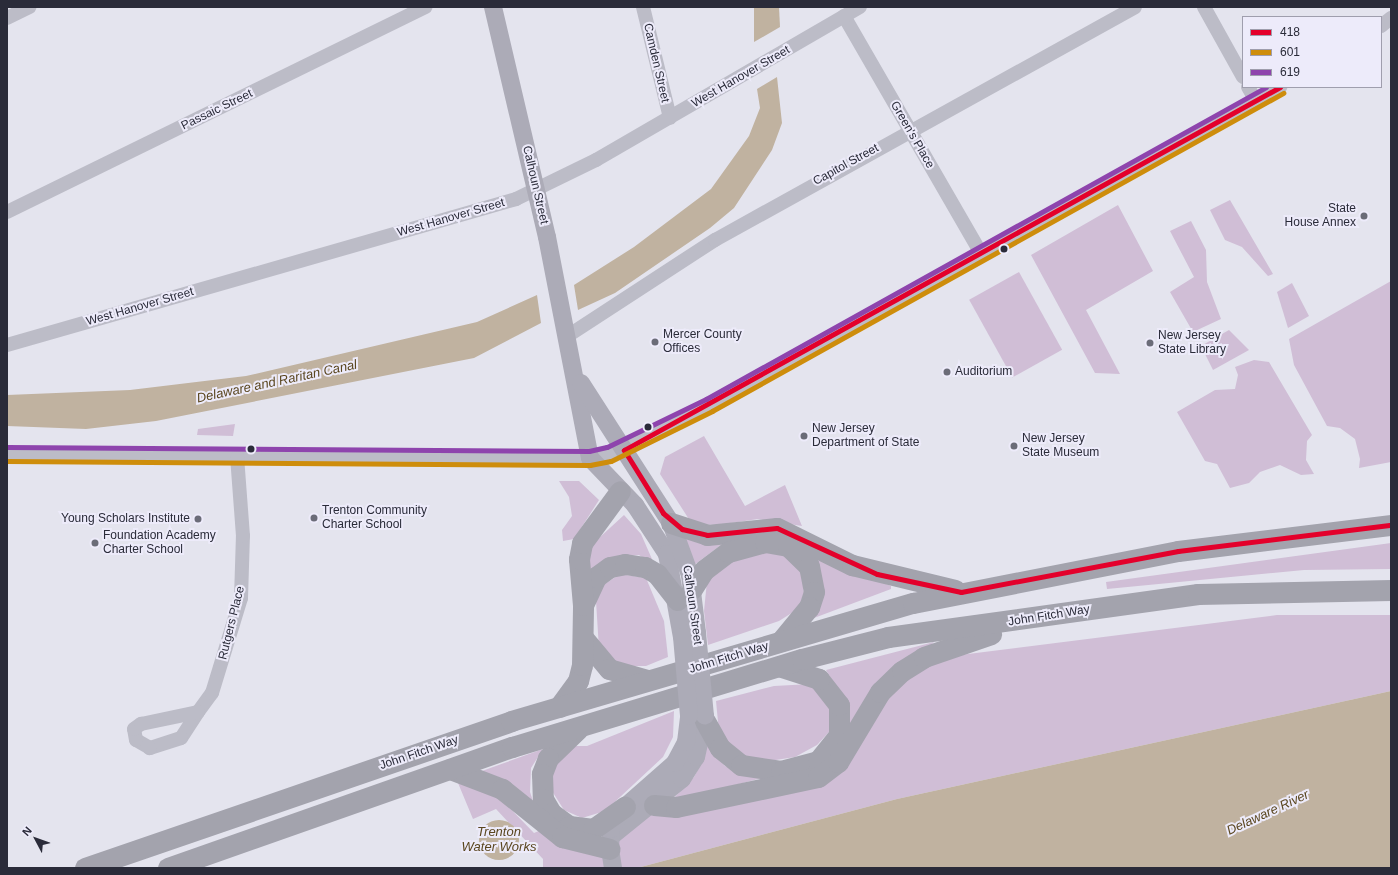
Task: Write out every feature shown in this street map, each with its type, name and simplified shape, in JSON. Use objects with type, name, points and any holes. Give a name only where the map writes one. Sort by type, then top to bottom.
[{"type":"highway","points":[[559,707],[578,681],[584,639],[579,559],[582,543],[620,491]]},
{"type":"highway","points":[[1310,534],[1391,517]]},
{"type":"highway","points":[[671,523],[707,535],[777,528],[877,574],[961,592]]},
{"type":"highway","name":"John Fitch Way","points":[[85,868],[559,707],[781,641],[961,592],[1178,551],[1391,525]]},
{"type":"highway","points":[[583,605],[596,577],[610,568],[625,564],[645,567],[684,595],[704,570],[728,552],[765,542],[788,546],[809,566],[814,592],[809,607],[781,641]]},
{"type":"highway","name":"John Fitch Way","points":[[168,868],[450,769],[582,726],[888,637],[1037,618],[1198,594],[1391,590]]},
{"type":"highway","points":[[654,805],[676,807],[818,777],[838,762],[880,692],[902,671],[924,657],[1037,618]]},
{"type":"highway","points":[[584,639],[609,669],[647,680]]},
{"type":"highway","points":[[700,718],[720,748],[741,765],[780,771],[818,761],[839,735],[839,705],[819,679],[781,667]]},
{"type":"highway","points":[[582,726],[548,758],[542,774],[543,800],[562,823],[585,830],[603,825],[625,807]]},
{"type":"highway","points":[[450,769],[502,789],[562,837],[612,854]]},
{"type":"main road","name":"Calhoun Street","points":[[493,7],[536,191],[590,458],[653,528],[684,595]]},
{"type":"main road","name":"Calhoun Street","points":[[572,365],[592,404],[624,450],[671,523],[690,635],[700,718],[690,768],[654,805],[612,854]]},
{"type":"main road","name":"Calhoun Street","points":[[612,854],[625,807],[675,763],[700,718]]},
{"type":"street","points":[[7,18],[30,7]]},
{"type":"street","name":"Passaic Street","points":[[7,212],[426,7]]},
{"type":"street","name":"Camden Street","points":[[642,7],[670,118]]},
{"type":"street","name":"West Hanover Street","points":[[7,345],[536,191],[670,118],[782,54],[860,7]]},
{"type":"street","name":"Capitol Street","points":[[566,337],[715,240],[909,131],[1135,7]]},
{"type":"street","points":[[1204,7],[1242,75]]},
{"type":"street","name":"Green's Place","points":[[844,16],[909,131],[981,253]]},
{"type":"street","points":[[1382,25],[1391,18]]},
{"type":"street","points":[[1249,88],[1256,101]]},
{"type":"street","points":[[7,454],[237,457],[590,458],[624,450],[1278,88]]},
{"type":"street","name":"Rutgers Place","points":[[198,712],[212,693],[241,598],[243,536],[237,457]]},
{"type":"shaded area","points":[[1230,200],[1273,274],[1268,276],[1242,247],[1225,240],[1210,210]]},
{"type":"shaded area","points":[[1118,205],[1153,271],[1086,310],[1120,374],[1095,373],[1031,255]]},
{"type":"shaded area","points":[[1191,221],[1206,250],[1207,282],[1221,319],[1193,332],[1170,292],[1194,277],[1170,231]]},
{"type":"shaded area","points":[[1019,272],[1062,350],[1012,377],[969,300]]},
{"type":"shaded area","points":[[1391,281],[1391,462],[1359,468],[1360,459],[1355,439],[1340,428],[1327,426],[1294,365],[1289,339]]},
{"type":"shaded area","points":[[1292,283],[1309,316],[1288,328],[1277,292]]},
{"type":"shaded area","points":[[1229,330],[1249,350],[1213,370],[1201,346]]},
{"type":"shaded area","points":[[1254,360],[1269,362],[1312,435],[1307,441],[1306,460],[1314,474],[1301,475],[1280,465],[1260,472],[1249,483],[1230,488],[1217,464],[1205,461],[1177,412],[1215,390],[1235,389],[1238,375],[1235,367]]},
{"type":"shaded area","points":[[235,424],[233,436],[197,435],[198,429]]},
{"type":"shaded area","points":[[704,436],[745,506],[785,485],[802,526],[758,519],[718,525],[692,524],[660,474],[665,457]]},
{"type":"shaded area","points":[[559,481],[579,481],[599,500],[574,539],[563,541],[562,530],[572,516],[569,497]]},
{"type":"shaded area","points":[[624,515],[641,534],[655,566],[639,555],[615,557],[583,583],[586,550]]},
{"type":"shaded area","points":[[683,537],[725,542],[694,565]]},
{"type":"shaded area","points":[[1391,543],[1391,569],[1304,570],[1107,589],[1106,582]]},
{"type":"shaded area","points":[[774,549],[791,558],[802,573],[804,593],[798,609],[779,621],[708,645],[704,611],[707,581],[726,559]]},
{"type":"shaded area","points":[[807,552],[891,586],[891,589],[814,618]]},
{"type":"shaded area","points":[[620,574],[646,578],[664,621],[668,657],[646,666],[620,666],[599,649],[596,601],[602,586]]},
{"type":"shaded area","points":[[1277,615],[1391,615],[1391,691],[897,799],[637,868],[543,868],[543,859],[496,809],[473,819],[458,783],[495,793],[534,833],[541,830],[591,848],[658,810],[852,757],[903,675],[952,656]]},
{"type":"shaded area","points":[[934,642],[845,736],[841,695],[826,670]]},
{"type":"shaded area","points":[[811,684],[832,711],[829,732],[817,745],[795,757],[763,762],[736,753],[719,732],[716,701],[774,686]]},
{"type":"shaded area","points":[[674,711],[673,737],[663,757],[605,811],[582,818],[564,810],[552,791],[552,774],[559,758],[576,746],[587,746]]},
{"type":"shaded area","points":[[706,743],[725,766],[762,778],[670,802],[694,777],[705,756]]},
{"type":"shaded area","points":[[543,749],[531,768],[530,792],[536,810],[482,771]]},
{"type":"water","points":[[754,7],[779,7],[780,27],[754,42]]},
{"type":"water","points":[[777,77],[782,123],[772,150],[734,208],[710,228],[615,293],[578,310],[574,285],[634,247],[711,189],[749,136],[760,108],[757,89]]},
{"type":"water","name":"Delaware and Raritan Canal","points":[[537,295],[541,323],[474,358],[156,421],[86,429],[7,426],[7,395],[130,390],[246,376],[477,322]]},
{"type":"water","name":"Delaware River","points":[[1391,691],[1391,868],[637,868],[897,799]]},
{"type":"water","name":"Trenton Water Works","points":[[499,820],[507,822],[513,826],[517,832],[519,840],[517,848],[513,854],[507,858],[499,860],[491,858],[485,854],[481,848],[479,840],[481,832],[485,826],[491,822]]},
{"type":"transit line","name":"619","points":[[7,447],[589,451],[607,447],[706,399],[1264,88]]},
{"type":"transit line","name":"418","points":[[1278,88],[624,450],[663,513],[682,529],[707,535],[777,528],[877,574],[961,592],[1178,551],[1391,525]]},
{"type":"transit line","name":"601","points":[[7,461],[590,465],[611,461],[712,411],[1283,93]]},
{"type":"place","name":"State House Annex","points":[[1364,216]]},
{"type":"place","name":"Mercer County Offices","points":[[655,342]]},
{"type":"place","name":"New Jersey State Library","points":[[1150,343]]},
{"type":"place","name":"Auditorium","points":[[947,372]]},
{"type":"place","name":"New Jersey Department of State","points":[[804,436]]},
{"type":"place","name":"New Jersey State Museum","points":[[1014,446]]},
{"type":"place","name":"Trenton Community Charter School","points":[[314,518]]},
{"type":"place","name":"Young Scholars Institute","points":[[198,519]]},
{"type":"place","name":"Foundation Academy Charter School","points":[[95,543]]}]
